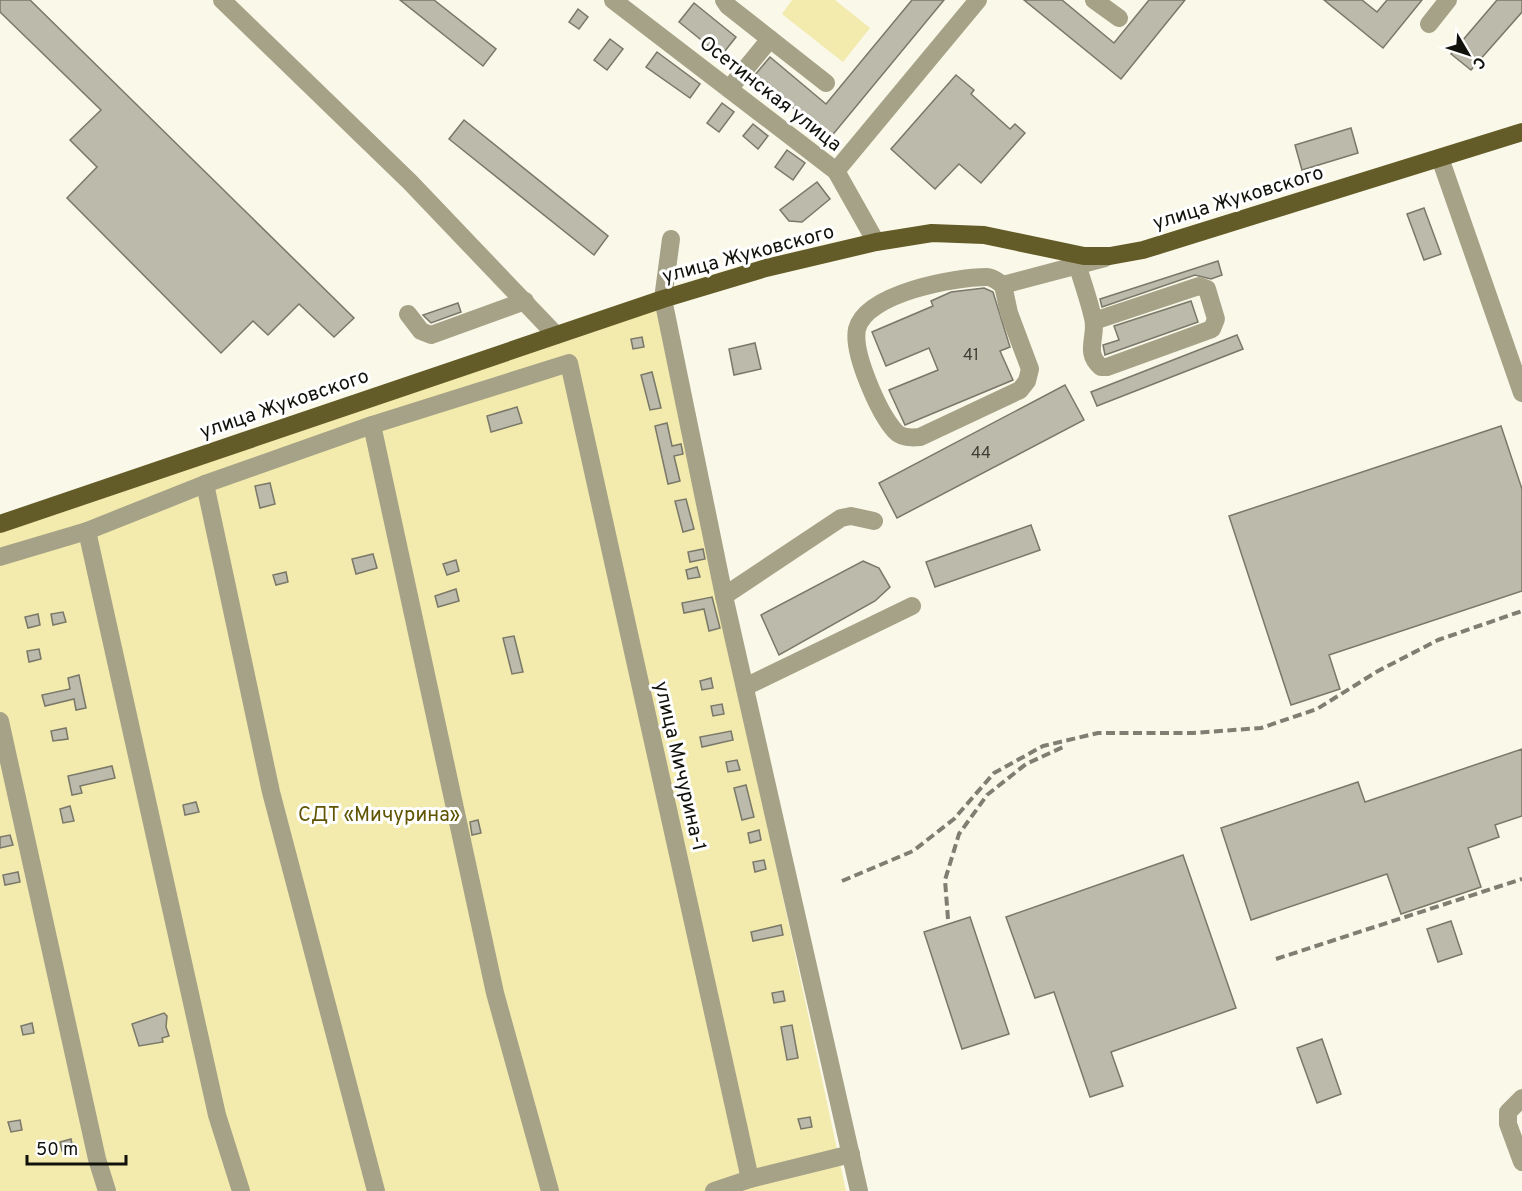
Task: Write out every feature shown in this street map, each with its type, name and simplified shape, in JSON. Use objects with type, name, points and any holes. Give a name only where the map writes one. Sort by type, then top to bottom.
[{"type":"main road","name":"улица Жуковского","points":[[0,524],[663,299],[766,268],[876,242],[932,233],[984,235],[1084,256],[1110,256],[1143,250],[1522,132]]},
{"type":"street","points":[[222,0],[311,84],[556,335]]},
{"type":"street","points":[[724,0],[728,6],[826,83]]},
{"type":"street","points":[[836,171],[978,0]]},
{"type":"street","points":[[1094,0],[1119,18]]},
{"type":"street","points":[[1429,24],[1448,0]]},
{"type":"street","name":"Осетинская улица","points":[[615,1],[836,171],[876,242]]},
{"type":"street","points":[[729,89],[770,39]]},
{"type":"street","points":[[1440,158],[1522,393]]},
{"type":"street","points":[[671,239],[663,299],[724,596],[859,1191]]},
{"type":"street","points":[[1003,285],[1008,313],[1030,369],[1027,381],[1020,390],[920,437],[908,438],[896,432],[872,392],[858,347],[857,330],[862,318],[870,310],[898,295],[934,284],[989,277],[1003,285],[1078,267],[1110,256]]},
{"type":"street","points":[[1078,267],[1094,321],[1090,345],[1096,363],[1107,367],[1212,329],[1216,319],[1207,289],[1199,286],[1094,321]]},
{"type":"street","points":[[408,314],[421,331],[430,335],[525,301]]},
{"type":"street","name":"улица Мичурина-1","points":[[372,425],[569,363],[750,1179]]},
{"type":"street","points":[[0,557],[87,531],[205,484],[372,425],[495,993],[550,1191]]},
{"type":"street","points":[[205,484],[271,792],[376,1191]]},
{"type":"street","points":[[724,596],[841,519],[851,516],[874,521]]},
{"type":"street","points":[[87,531],[217,1115],[241,1191]]},
{"type":"street","points":[[745,687],[912,606]]},
{"type":"street","points":[[0,721],[97,1159],[107,1191]]},
{"type":"street","points":[[1522,1098],[1508,1112],[1508,1125],[1522,1162]]},
{"type":"street","points":[[714,1191],[750,1179],[851,1154]]},
{"type":"green space","points":[[792,0],[835,0],[870,28],[843,62],[782,14]]},
{"type":"green space","name":"СДТ «Мичурина»","points":[[656,307],[846,1191],[0,1191],[0,527]]},
{"type":"building","points":[[0,0],[30,0],[354,318],[334,337],[299,304],[268,335],[253,321],[221,353],[67,198],[97,167],[70,140],[101,110],[0,12]]},
{"type":"building","points":[[400,0],[434,0],[496,49],[483,66]]},
{"type":"building","points":[[912,0],[944,0],[830,138],[754,76],[770,57],[826,104]]},
{"type":"building","points":[[1024,0],[1062,0],[1114,43],[1149,0],[1185,0],[1121,79]]},
{"type":"building","points":[[1324,0],[1362,0],[1377,12],[1387,0],[1422,0],[1383,48]]},
{"type":"building","points":[[1497,0],[1522,0],[1522,12],[1471,70],[1451,54]]},
{"type":"building","points":[[694,3],[736,37],[721,56],[679,22]]},
{"type":"building","points":[[578,9],[588,17],[579,29],[569,22]]},
{"type":"building","points":[[610,39],[623,49],[607,70],[594,60]]},
{"type":"building","points":[[657,52],[700,84],[690,98],[646,67]]},
{"type":"building","points":[[956,75],[974,90],[971,94],[1010,129],[1015,124],[1025,133],[981,183],[959,164],[935,189],[891,149]]},
{"type":"building","points":[[722,103],[734,112],[719,132],[707,123]]},
{"type":"building","points":[[464,120],[608,236],[594,255],[449,139]]},
{"type":"building","points":[[753,124],[768,136],[758,149],[743,136]]},
{"type":"building","points":[[1351,128],[1358,153],[1302,170],[1295,145]]},
{"type":"building","points":[[787,150],[805,163],[793,180],[775,167]]},
{"type":"building","points":[[817,182],[830,199],[802,222],[789,221],[780,210]]},
{"type":"building","points":[[1424,208],[1441,254],[1424,260],[1407,214]]},
{"type":"building","points":[[1218,261],[1222,275],[1211,279],[1195,275],[1102,307],[1100,299]]},
{"type":"building","points":[[984,288],[993,292],[1010,347],[1000,351],[1013,380],[905,425],[889,390],[938,370],[929,348],[886,366],[872,332],[933,306],[931,301],[951,292]]},
{"type":"building","points":[[1191,301],[1198,322],[1105,355],[1103,345],[1119,340],[1114,326]]},
{"type":"building","points":[[458,303],[461,312],[431,323],[423,315]]},
{"type":"building","points":[[1237,335],[1243,349],[1097,406],[1091,392]]},
{"type":"building","points":[[642,337],[644,347],[633,349],[631,339]]},
{"type":"building","points":[[755,343],[761,369],[734,375],[729,349]]},
{"type":"building","points":[[652,372],[661,408],[650,410],[641,375]]},
{"type":"building","points":[[1065,385],[1084,420],[897,518],[879,483]]},
{"type":"building","points":[[517,407],[522,423],[491,432],[487,416]]},
{"type":"building","points":[[667,423],[672,446],[681,444],[683,454],[674,456],[680,481],[668,484],[655,426]]},
{"type":"building","points":[[1501,426],[1522,489],[1522,591],[1329,655],[1340,689],[1291,705],[1229,516]]},
{"type":"building","points":[[270,483],[275,504],[260,508],[255,486]]},
{"type":"building","points":[[686,499],[694,529],[683,532],[675,501]]},
{"type":"building","points":[[1031,525],[1040,550],[935,587],[926,562]]},
{"type":"building","points":[[703,549],[705,559],[690,562],[688,552]]},
{"type":"building","points":[[373,554],[377,568],[356,574],[352,559]]},
{"type":"building","points":[[456,560],[459,571],[447,575],[443,564]]},
{"type":"building","points":[[863,561],[879,568],[890,587],[875,601],[779,655],[761,615]]},
{"type":"building","points":[[697,567],[700,577],[688,579],[686,570]]},
{"type":"building","points":[[286,572],[288,582],[276,585],[273,575]]},
{"type":"building","points":[[456,589],[459,601],[438,607],[435,596]]},
{"type":"building","points":[[712,597],[720,628],[709,631],[704,609],[684,613],[682,603]]},
{"type":"building","points":[[63,612],[66,622],[53,625],[51,614]]},
{"type":"building","points":[[38,614],[40,625],[28,628],[25,617]]},
{"type":"building","points":[[514,636],[523,672],[512,674],[503,638]]},
{"type":"building","points":[[39,649],[41,659],[29,662],[27,651]]},
{"type":"building","points":[[79,675],[86,708],[76,710],[74,699],[45,706],[42,695],[70,689],[68,678]]},
{"type":"building","points":[[711,678],[713,688],[702,690],[700,681]]},
{"type":"building","points":[[722,704],[724,714],[713,716],[711,706]]},
{"type":"building","points":[[66,728],[68,739],[53,741],[51,731]]},
{"type":"building","points":[[731,731],[733,740],[702,747],[700,737]]},
{"type":"building","points":[[1522,749],[1522,816],[1495,825],[1499,837],[1468,848],[1481,887],[1401,914],[1387,874],[1251,920],[1221,828],[1358,782],[1365,802]]},
{"type":"building","points":[[737,760],[740,770],[728,772],[726,762]]},
{"type":"building","points":[[112,766],[115,778],[80,786],[82,793],[72,795],[68,776]]},
{"type":"building","points":[[746,785],[754,817],[742,820],[734,788]]},
{"type":"building","points":[[196,802],[199,812],[185,815],[183,805]]},
{"type":"building","points":[[70,806],[74,821],[63,823],[60,809]]},
{"type":"building","points":[[478,820],[481,833],[472,835],[470,822]]},
{"type":"building","points":[[759,830],[761,840],[750,843],[748,833]]},
{"type":"building","points":[[10,835],[13,845],[0,848],[0,837]]},
{"type":"building","points":[[1183,855],[1236,1008],[1111,1052],[1123,1086],[1090,1097],[1054,992],[1035,998],[1006,917]]},
{"type":"building","points":[[764,860],[766,869],[755,872],[753,862]]},
{"type":"building","points":[[18,872],[20,882],[5,885],[3,875]]},
{"type":"building","points":[[970,917],[1009,1034],[962,1049],[924,932]]},
{"type":"building","points":[[1451,921],[1462,954],[1438,962],[1427,929]]},
{"type":"building","points":[[781,925],[783,935],[753,941],[751,932]]},
{"type":"building","points":[[783,991],[785,1001],[774,1003],[772,993]]},
{"type":"building","points":[[164,1013],[167,1016],[166,1027],[169,1036],[162,1038],[163,1042],[139,1046],[132,1024]]},
{"type":"building","points":[[32,1023],[34,1033],[23,1035],[21,1026]]},
{"type":"building","points":[[792,1025],[798,1058],[787,1060],[781,1027]]},
{"type":"building","points":[[1322,1039],[1341,1094],[1317,1103],[1297,1048]]},
{"type":"building","points":[[810,1117],[812,1127],[801,1129],[798,1119]]},
{"type":"building","points":[[20,1120],[22,1130],[11,1132],[8,1122]]},
{"type":"building","points":[[71,1139],[73,1149],[62,1151],[60,1142]]},
{"type":"railway","points":[[842,881],[913,851],[954,819],[994,773],[1043,746],[1098,733],[1193,733],[1261,728],[1317,709],[1378,671],[1438,640],[1522,611]]},
{"type":"railway","points":[[948,919],[945,880],[959,834],[987,795],[1026,764],[1063,747]]},
{"type":"railway","points":[[1276,959],[1522,879]]}]
